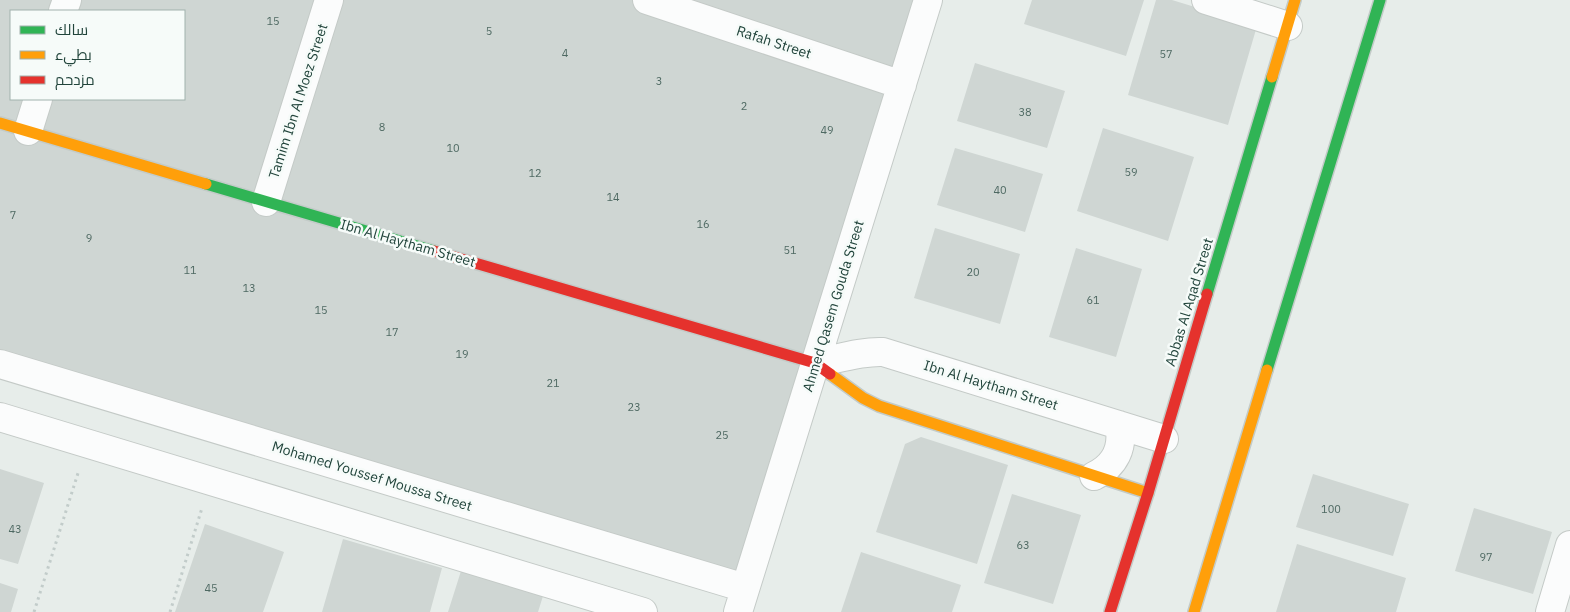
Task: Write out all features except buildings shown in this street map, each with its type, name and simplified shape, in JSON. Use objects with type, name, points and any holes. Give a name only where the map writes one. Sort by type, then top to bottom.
[{"type":"main road","name":"Abbas Al Aqad Street","points":[[1110,612],[1148,494],[1295,0]]},
{"type":"main road","points":[[1194,612],[1380,0]]},
{"type":"main road","name":"Ibn Al Haytham Street","points":[[0,123],[815,363],[863,398],[878,406],[1148,494]]},
{"type":"street","name":"Tamim Ibn Al Moez Street","points":[[266,202],[330,0]]},
{"type":"street","name":"Rafah Street","points":[[647,0],[902,85]]},
{"type":"street","name":"Ahmed Qasem Gouda Street","points":[[741,600],[928,0]]},
{"type":"street","points":[[1206,0],[1288,26]]},
{"type":"street","points":[[28,132],[38,100]]},
{"type":"street","name":"Ibn Al Haytham Street","points":[[815,363],[863,352],[883,352],[1164,439]]},
{"type":"street","name":"Mohamed Youssef Moussa Street","points":[[0,364],[741,600]]},
{"type":"street","points":[[0,417],[643,612]]},
{"type":"street","points":[[1094,476],[1104,471],[1117,455],[1121,435],[1119,425]]},
{"type":"street","points":[[1559,597],[1570,545]]},
{"type":"path","points":[[34,612],[88,443]]},
{"type":"path","points":[[170,612],[211,481]]},
{"type":"traffic: fast","points":[[1267,370],[1380,0]]},
{"type":"traffic: fast","points":[[1207,294],[1272,77]]},
{"type":"traffic: fast","points":[[206,184],[434,251]]},
{"type":"traffic: slow","points":[[1272,77],[1295,0]]},
{"type":"traffic: slow","points":[[0,123],[206,184]]},
{"type":"traffic: slow","points":[[1194,612],[1267,370]]},
{"type":"traffic: slow","points":[[830,374],[863,398],[879,406],[1148,493]]},
{"type":"traffic: jam","points":[[434,251],[815,363],[830,374]]},
{"type":"traffic: jam","points":[[1110,612],[1148,493],[1207,294]]}]
